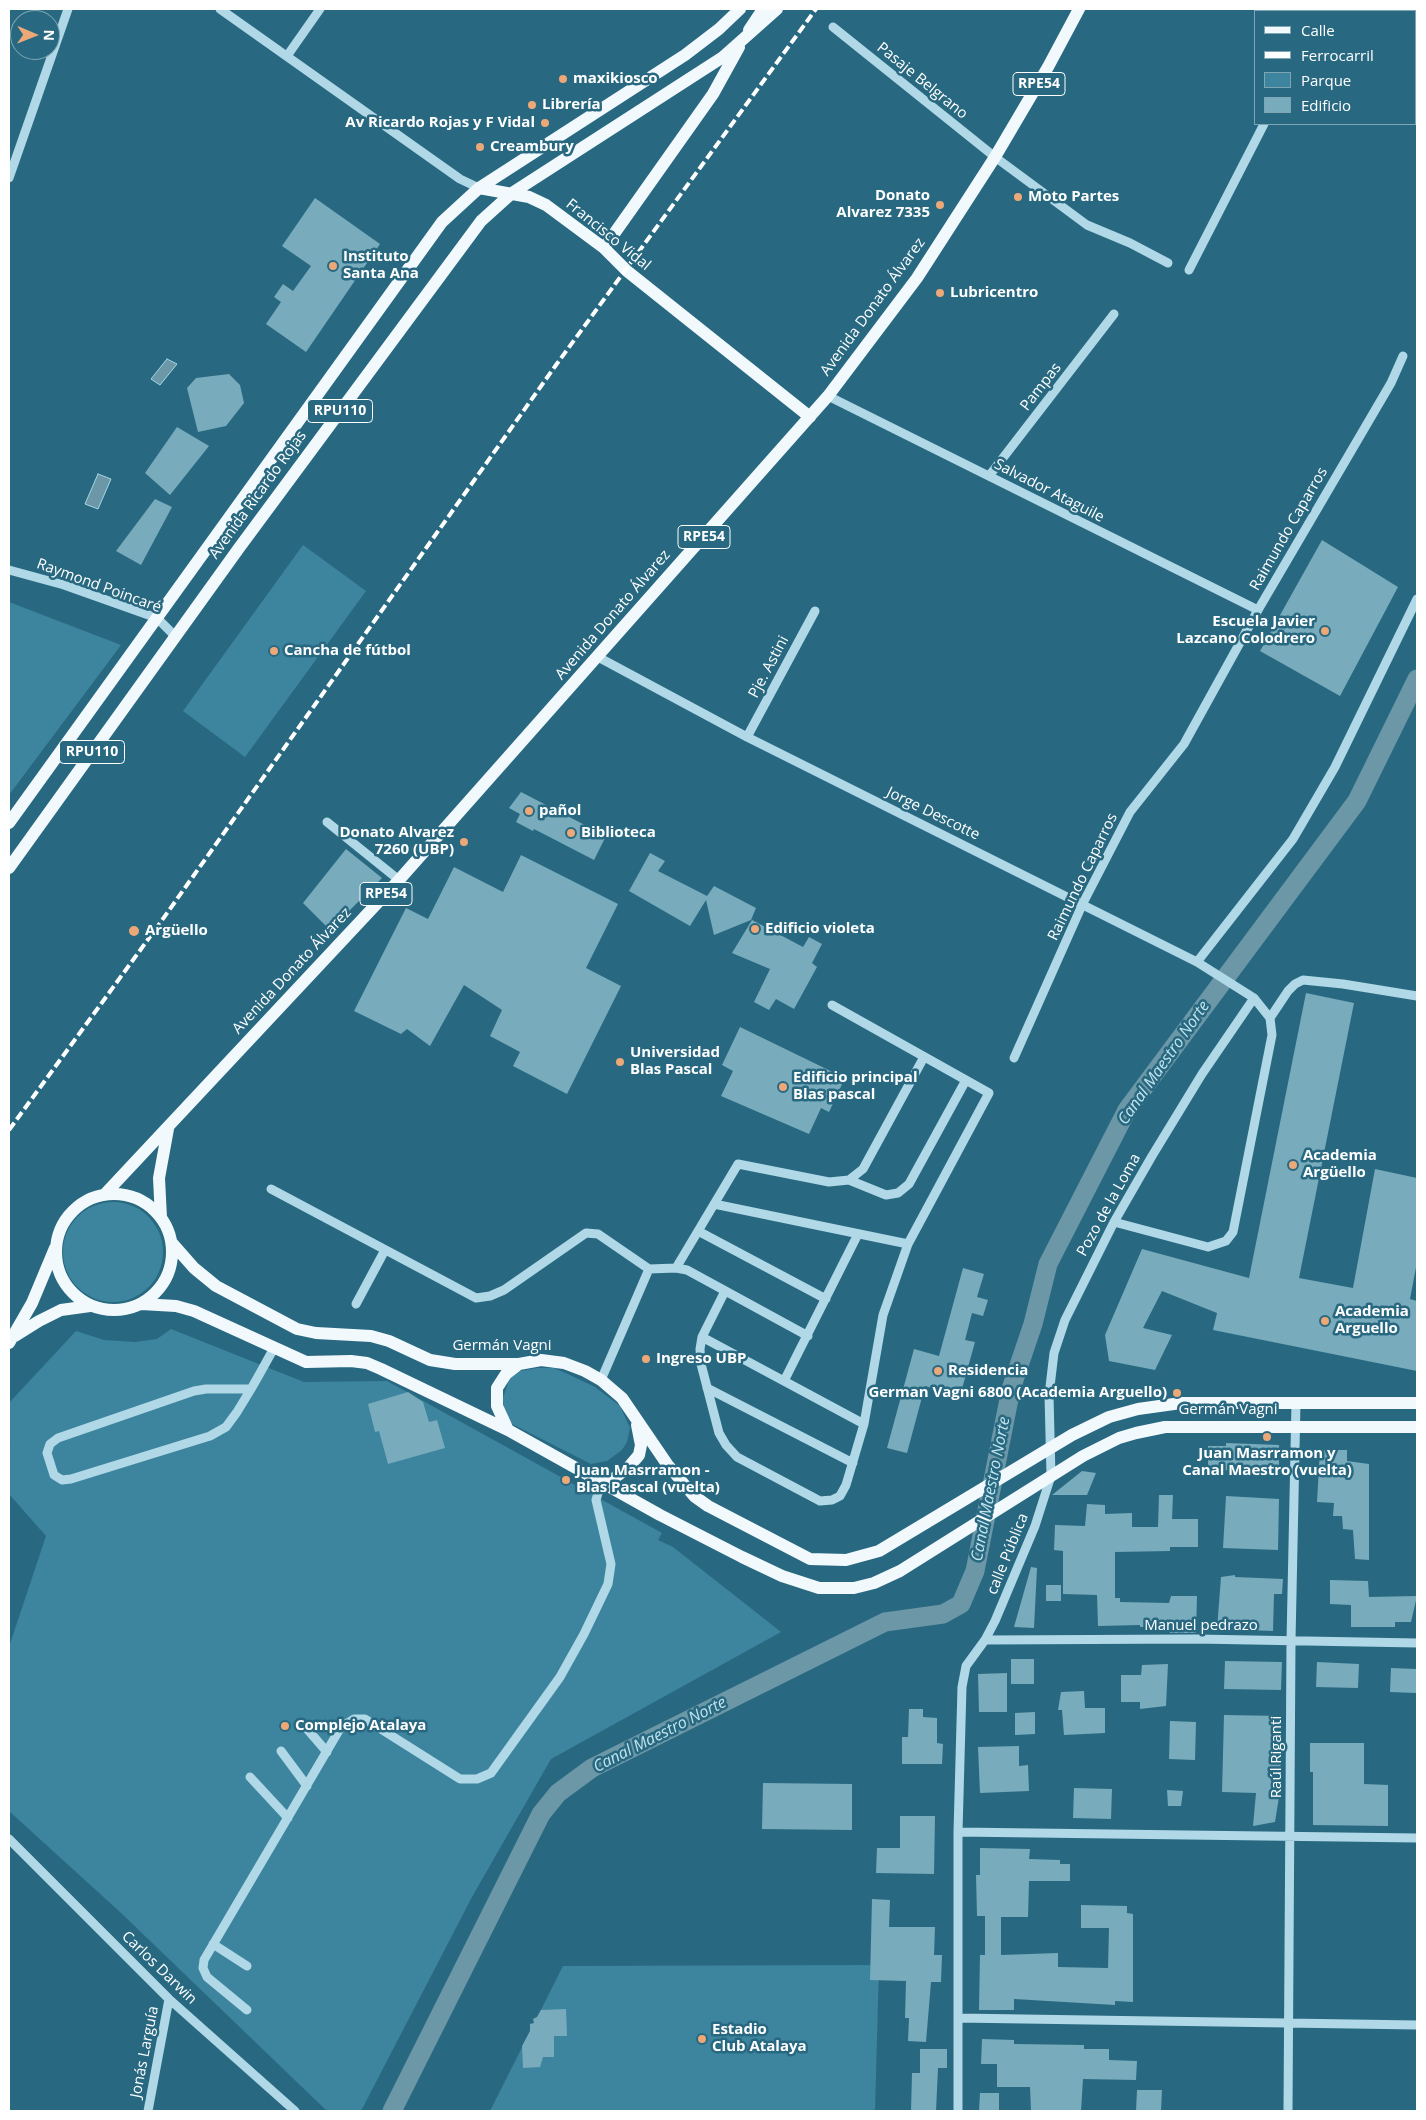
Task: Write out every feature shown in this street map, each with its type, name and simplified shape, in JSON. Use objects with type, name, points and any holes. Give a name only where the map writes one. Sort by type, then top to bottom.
[{"type":"main road","name":"Avenida Ricardo Rojas","points":[[9,823],[442,222],[478,188],[685,55],[719,29],[740,9]]},
{"type":"main road","points":[[604,248],[713,94],[763,9]]},
{"type":"main road","name":"Avenida Ricardo Rojas","points":[[9,868],[175,636],[466,239],[496,206],[512,193],[723,57],[742,43],[777,9]]},
{"type":"main road","name":"Avenida Donato Álvarez","points":[[104,1194],[399,880],[828,396],[917,278],[995,157],[1048,67],[1079,9]]},
{"type":"main road","name":"Francisco Vidal","points":[[478,188],[529,197],[546,205],[604,248],[627,271],[810,417]]},
{"type":"main road","points":[[161,1218],[160,1178],[168,1128]]},
{"type":"main road","points":[[104,1194],[132,1196],[149,1205],[161,1218],[172,1243],[172,1262],[166,1278],[152,1297],[140,1304],[116,1310],[90,1306],[61,1310],[39,1320],[11,1340],[32,1302],[56,1246],[62,1226],[75,1208],[104,1194]]},
{"type":"main road","name":"Germán Vagni","points":[[172,1243],[194,1268],[216,1286],[297,1329],[316,1333],[371,1336],[430,1360],[446,1363],[481,1365],[519,1364],[541,1360],[564,1363],[601,1380],[622,1398],[667,1464],[694,1496],[708,1506],[810,1559],[846,1560],[864,1557],[896,1542],[1050,1448],[1109,1418],[1138,1409],[1181,1403],[1417,1403]]},
{"type":"main road","points":[[56,1246],[58,1267],[63,1279],[70,1290],[90,1306]]},
{"type":"main road","points":[[140,1304],[176,1306],[194,1311],[306,1362],[366,1363],[508,1430],[606,1484],[628,1468],[639,1455],[639,1432],[632,1413]]},
{"type":"main road","points":[[508,1430],[497,1406],[498,1388],[506,1374],[519,1364]]},
{"type":"main road","name":"Germán Vagni","points":[[606,1484],[742,1557],[796,1582],[819,1588],[854,1588],[874,1583],[900,1571],[1101,1446],[1119,1438],[1150,1429],[1166,1427],[1294,1426],[1417,1427]]},
{"type":"street","points":[[9,178],[68,9]]},
{"type":"street","name":"Francisco Vidal","points":[[220,9],[460,179],[478,188]]},
{"type":"street","points":[[287,56],[320,9]]},
{"type":"street","name":"Pasaje Belgrano","points":[[833,27],[995,157],[1087,225],[1130,243],[1168,263]]},
{"type":"street","points":[[1189,270],[1263,125]]},
{"type":"street","name":"Pampas","points":[[989,476],[1114,314]]},
{"type":"street","name":"Raimundo Caparros","points":[[1014,1058],[1082,903],[1130,812],[1184,744],[1258,610],[1391,383],[1403,356]]},
{"type":"street","name":"Salvador Ataguile","points":[[828,396],[1258,610]]},
{"type":"street","name":"Raymond Poincaré","points":[[9,570],[64,585],[158,618],[175,636]]},
{"type":"street","points":[[1197,962],[1293,839],[1335,768],[1417,599]]},
{"type":"street","name":"Pje. Astini","points":[[747,737],[815,611]]},
{"type":"street","name":"Jorge Descotte","points":[[598,657],[747,737],[1197,962],[1254,998],[1270,1018]]},
{"type":"street","points":[[327,822],[399,880]]},
{"type":"street","points":[[1114,1222],[1208,1246],[1218,1245],[1230,1237],[1233,1232],[1269,1058],[1272,1035],[1270,1018],[1295,984],[1304,980],[1343,984],[1417,996]]},
{"type":"street","name":"Pozo de la Loma","points":[[1051,1476],[1049,1395],[1054,1353],[1069,1311],[1114,1222],[1202,1074],[1254,998]]},
{"type":"street","points":[[725,1292],[702,1337],[701,1364],[719,1433],[726,1445],[737,1457],[820,1500],[832,1500],[840,1496],[853,1463],[864,1424],[883,1315],[908,1244],[989,1093],[832,1005]]},
{"type":"street","points":[[849,1180],[864,1168],[924,1057]]},
{"type":"street","points":[[676,1268],[738,1164],[829,1182],[849,1180],[886,1195],[898,1193],[909,1184],[966,1080]]},
{"type":"street","points":[[271,1189],[476,1298],[504,1290],[586,1233],[598,1234],[648,1269],[676,1268],[687,1270],[808,1336]]},
{"type":"street","points":[[714,1204],[908,1244]]},
{"type":"street","points":[[698,1231],[826,1299]]},
{"type":"street","points":[[784,1381],[858,1234]]},
{"type":"street","points":[[356,1304],[385,1250]]},
{"type":"street","points":[[601,1380],[648,1269]]},
{"type":"street","points":[[702,1337],[864,1424]]},
{"type":"street","points":[[251,1389],[206,1389],[194,1392],[58,1438],[50,1444],[47,1453],[54,1475],[62,1480],[71,1479],[210,1436],[226,1427],[251,1389],[274,1348]]},
{"type":"street","points":[[708,1388],[853,1463]]},
{"type":"street","name":"Raúl Riganti","points":[[1288,2111],[1291,1641],[1296,1402]]},
{"type":"street","points":[[1393,1427],[1417,1431]]},
{"type":"street","name":"calle Pública","points":[[958,2111],[958,1832],[962,1687],[966,1666],[986,1640],[1035,1526],[1051,1476]]},
{"type":"street","points":[[247,2010],[207,1977],[203,1968],[204,1960],[341,1727],[354,1720],[365,1719],[460,1779],[478,1779],[491,1773],[560,1677],[584,1634],[608,1584],[611,1564],[596,1500],[598,1493],[606,1484]]},
{"type":"street","name":"Manuel pedrazo","points":[[986,1640],[1291,1641],[1417,1644]]},
{"type":"street","points":[[308,1730],[327,1752]]},
{"type":"street","points":[[280,1751],[307,1786]]},
{"type":"street","points":[[250,1777],[288,1818]]},
{"type":"street","points":[[958,1832],[1417,1838]]},
{"type":"street","name":"Carlos Darwin","points":[[9,1838],[170,1999],[295,2111]]},
{"type":"street","points":[[213,1944],[247,1966]]},
{"type":"street","name":"Jonás Larguía","points":[[148,2111],[170,1999]]},
{"type":"street","points":[[958,2018],[1417,2025]]},
{"type":"green space","name":"Cancha de fútbol","points":[[303,545],[366,591],[245,757],[183,711]]},
{"type":"green space","points":[[9,602],[121,645],[9,795]]},
{"type":"green space","points":[[113,1202],[123,1203],[141,1210],[155,1224],[162,1242],[162,1262],[155,1280],[141,1294],[123,1301],[113,1302],[103,1301],[85,1294],[71,1280],[64,1262],[63,1252],[64,1242],[71,1224],[85,1210],[103,1203]]},
{"type":"green space","name":"Complejo Atalaya","points":[[171,1329],[304,1382],[387,1381],[662,1533],[658,1540],[673,1547],[781,1632],[551,1759],[472,1897],[361,2111],[327,2111],[120,1912],[9,1811],[9,1647],[46,1536],[9,1494],[9,1447],[11,1446],[9,1444],[9,1403],[76,1331],[104,1340],[135,1342],[157,1339]]},
{"type":"green space","points":[[554,1368],[572,1376],[595,1387],[620,1406],[630,1428],[627,1442],[622,1450],[607,1461],[591,1464],[514,1425],[504,1416],[503,1398],[510,1377],[520,1371]]},
{"type":"green space","name":"Estadio Club Atalaya","points":[[879,1965],[875,2111],[490,2111],[563,1966]]},
{"type":"shaded area","points":[[167,359],[177,364],[160,385],[151,379]]},
{"type":"shaded area","points":[[98,474],[111,479],[98,509],[85,504]]},
{"type":"building","points":[[315,198],[380,244],[306,352],[266,324],[281,302],[274,297],[283,284],[293,291],[311,266],[282,246]]},
{"type":"building","points":[[229,374],[240,385],[244,403],[226,426],[198,432],[187,388],[196,378]]},
{"type":"building","points":[[177,427],[209,446],[170,495],[145,473]]},
{"type":"building","points":[[155,499],[172,507],[141,565],[116,551]]},
{"type":"building","points":[[1322,540],[1398,587],[1340,696],[1260,651]]},
{"type":"building","name":"Biblioteca","points":[[521,792],[606,836],[594,860],[534,829],[533,831],[516,822],[520,814],[509,808]]},
{"type":"building","points":[[346,849],[382,878],[330,930],[303,903]]},
{"type":"building","points":[[650,853],[665,861],[658,871],[707,896],[714,886],[756,908],[751,920],[714,935],[706,900],[690,926],[629,891]]},
{"type":"building","points":[[521,855],[618,904],[586,968],[621,986],[567,1094],[513,1066],[520,1052],[490,1036],[502,1010],[464,985],[430,1046],[407,1029],[401,1034],[354,1011],[406,908],[428,919],[454,867],[503,892]]},
{"type":"building","points":[[752,920],[803,947],[809,937],[822,944],[812,963],[817,967],[794,1009],[776,999],[769,1010],[754,1002],[770,969],[732,953]]},
{"type":"building","points":[[1306,993],[1354,1003],[1299,1278],[1353,1288],[1375,1169],[1417,1178],[1417,1262],[1410,1299],[1417,1301],[1417,1371],[1213,1330],[1217,1313],[1162,1291],[1143,1328],[1172,1335],[1155,1370],[1109,1361],[1105,1335],[1142,1249],[1249,1278]]},
{"type":"building","name":"Edificio principal Blas pascal","points":[[740,1027],[845,1078],[829,1112],[821,1108],[809,1134],[721,1096],[733,1071],[722,1065]]},
{"type":"building","name":"Residencia","points":[[963,1268],[984,1274],[977,1297],[988,1300],[983,1316],[972,1313],[965,1340],[975,1342],[960,1396],[925,1386],[907,1453],[887,1448],[914,1349],[939,1356]]},
{"type":"building","points":[[408,1392],[423,1402],[429,1422],[437,1420],[445,1448],[388,1464],[379,1431],[375,1432],[368,1404]]},
{"type":"building","points":[[1226,1443],[1279,1445],[1279,1470],[1239,1469],[1208,1472],[1208,1446],[1226,1446]]},
{"type":"building","points":[[1320,1450],[1347,1450],[1347,1461],[1369,1464],[1369,1560],[1355,1559],[1353,1530],[1343,1529],[1342,1516],[1333,1516],[1334,1503],[1317,1502]]},
{"type":"building","points":[[1082,1471],[1096,1473],[1087,1495],[1052,1495]]},
{"type":"building","points":[[1159,1495],[1173,1495],[1172,1519],[1198,1519],[1198,1547],[1170,1547],[1170,1551],[1115,1552],[1115,1598],[1120,1598],[1120,1602],[1169,1603],[1171,1596],[1197,1596],[1196,1633],[1170,1633],[1170,1627],[1140,1627],[1140,1625],[1098,1626],[1097,1595],[1063,1594],[1063,1551],[1054,1550],[1055,1525],[1085,1526],[1087,1504],[1105,1505],[1105,1514],[1132,1513],[1132,1527],[1158,1527]]},
{"type":"building","points":[[1226,1496],[1279,1499],[1278,1550],[1223,1548]]},
{"type":"building","points":[[1031,1567],[1037,1568],[1034,1628],[1014,1627]]},
{"type":"building","points":[[1235,1575],[1235,1577],[1283,1579],[1282,1594],[1274,1594],[1273,1631],[1217,1629],[1221,1577]]},
{"type":"building","points":[[1330,1580],[1368,1581],[1369,1597],[1417,1596],[1411,1622],[1395,1622],[1395,1627],[1351,1627],[1351,1605],[1330,1604]]},
{"type":"building","points":[[1046,1585],[1061,1585],[1061,1601],[1046,1601]]},
{"type":"building","points":[[1011,1659],[1034,1659],[1034,1684],[1011,1684]]},
{"type":"building","points":[[1225,1661],[1282,1662],[1281,1690],[1224,1689]]},
{"type":"building","points":[[1317,1662],[1359,1664],[1358,1688],[1316,1687]]},
{"type":"building","points":[[1168,1664],[1166,1706],[1140,1709],[1140,1702],[1121,1702],[1121,1675],[1141,1675],[1142,1665]]},
{"type":"building","points":[[1391,1668],[1416,1669],[1416,1693],[1390,1692]]},
{"type":"building","points":[[1007,1673],[1007,1712],[979,1712],[978,1674]]},
{"type":"building","points":[[1084,1691],[1085,1708],[1105,1708],[1105,1733],[1064,1735],[1062,1710],[1058,1710],[1061,1692]]},
{"type":"building","points":[[909,1709],[923,1709],[923,1717],[937,1718],[937,1743],[943,1744],[942,1764],[902,1764],[902,1737],[908,1737]]},
{"type":"building","points":[[1035,1712],[1035,1734],[1015,1735],[1015,1713]]},
{"type":"building","points":[[1224,1715],[1283,1716],[1279,1797],[1275,1822],[1253,1826],[1256,1793],[1222,1792]]},
{"type":"building","points":[[1170,1721],[1196,1722],[1195,1760],[1169,1759]]},
{"type":"building","points":[[1310,1743],[1364,1743],[1364,1784],[1388,1785],[1388,1826],[1313,1825],[1313,1772],[1310,1772]]},
{"type":"building","points":[[1019,1746],[1019,1766],[1028,1765],[1029,1791],[980,1793],[978,1747]]},
{"type":"building","points":[[763,1783],[852,1784],[852,1830],[762,1829]]},
{"type":"building","points":[[1074,1788],[1112,1789],[1111,1819],[1073,1818]]},
{"type":"building","points":[[1167,1790],[1183,1791],[1181,1806],[1168,1806]]},
{"type":"building","points":[[900,1816],[935,1816],[934,1874],[876,1873],[877,1848],[900,1848]]},
{"type":"building","points":[[980,1848],[1030,1849],[1029,1859],[1060,1860],[1060,1864],[1070,1864],[1070,1881],[1029,1881],[1028,1917],[1001,1917],[1001,1955],[1058,1953],[1058,1967],[1108,1968],[1109,1928],[1081,1928],[1081,1905],[1127,1906],[1127,1913],[1133,1914],[1133,2002],[1115,2001],[1115,2005],[1014,1999],[1014,2010],[979,2010],[980,1955],[985,1955],[985,1916],[977,1916],[976,1875],[980,1875]]},
{"type":"building","points":[[872,1899],[890,1900],[889,1927],[935,1927],[934,1955],[942,1955],[941,1982],[931,1982],[926,2042],[908,2041],[909,2018],[905,2018],[906,1981],[870,1980]]},
{"type":"building","points":[[566,2009],[567,2036],[554,2036],[554,2057],[543,2057],[540,2067],[523,2068],[522,2046],[530,2031],[530,2024],[534,2023],[533,2019],[537,2017],[541,2010]]},
{"type":"building","points":[[982,2039],[1014,2040],[1014,2044],[1084,2045],[1084,2049],[1109,2049],[1109,2060],[1137,2061],[1136,2080],[1083,2079],[1081,2111],[1031,2111],[1030,2087],[997,2087],[997,2064],[981,2064]]},
{"type":"building","points":[[920,2049],[947,2049],[947,2068],[938,2068],[936,2111],[911,2111],[912,2073],[920,2073]]},
{"type":"building","points":[[1137,2090],[1162,2090],[1161,2111],[1136,2111]]},
{"type":"building","points":[[980,2093],[999,2093],[999,2111],[979,2111]]},
{"type":"waterway","name":"Canal Maestro Norte","points":[[392,2111],[541,1814],[558,1793],[592,1768],[885,1622],[943,1614],[961,1604],[975,1571],[1011,1389],[1033,1324],[1048,1264],[1127,1110],[1357,801],[1417,679]]},
{"type":"railway","points":[[9,1130],[160,923],[556,365],[816,9]]},
{"type":"place","name":"maxikiosco","points":[[563,79]]},
{"type":"place","name":"Librería","points":[[532,105]]},
{"type":"place","name":"Av Ricardo Rojas y F Vidal","points":[[545,123]]},
{"type":"place","name":"Creambury","points":[[480,147]]},
{"type":"place","name":"Moto Partes","points":[[1018,197]]},
{"type":"place","name":"Donato Alvarez 7335","points":[[940,205]]},
{"type":"place","name":"Instituto Santa Ana","points":[[333,266]]},
{"type":"place","name":"Lubricentro","points":[[940,293]]},
{"type":"place","name":"Escuela Javier Lazcano Colodrero","points":[[1325,631]]},
{"type":"place","name":"Cancha de fútbol","points":[[274,651]]},
{"type":"place","name":"pañol","points":[[529,811]]},
{"type":"place","name":"Biblioteca","points":[[571,833]]},
{"type":"place","name":"Donato Alvarez 7260 (UBP)","points":[[464,842]]},
{"type":"place","name":"Edificio violeta","points":[[755,929]]},
{"type":"place","name":"Argüello","points":[[134,931]]},
{"type":"place","name":"Universidad Blas Pascal","points":[[620,1062]]},
{"type":"place","name":"Edificio principal Blas pascal","points":[[783,1087]]},
{"type":"place","name":"Academia Argüello","points":[[1293,1165]]},
{"type":"place","name":"Academia Arguello","points":[[1325,1321]]},
{"type":"place","name":"Ingreso UBP","points":[[646,1359]]},
{"type":"place","name":"Residencia","points":[[938,1371]]},
{"type":"place","name":"German Vagni 6800 (Academia Arguello)","points":[[1177,1393]]},
{"type":"place","name":"Juan Masrramon y Canal Maestro (vuelta)","points":[[1267,1437]]},
{"type":"place","name":"Juan Masrramon - Blas Pascal (vuelta)","points":[[566,1480]]},
{"type":"place","name":"Complejo Atalaya","points":[[285,1726]]},
{"type":"place","name":"Estadio Club Atalaya","points":[[702,2039]]}]
